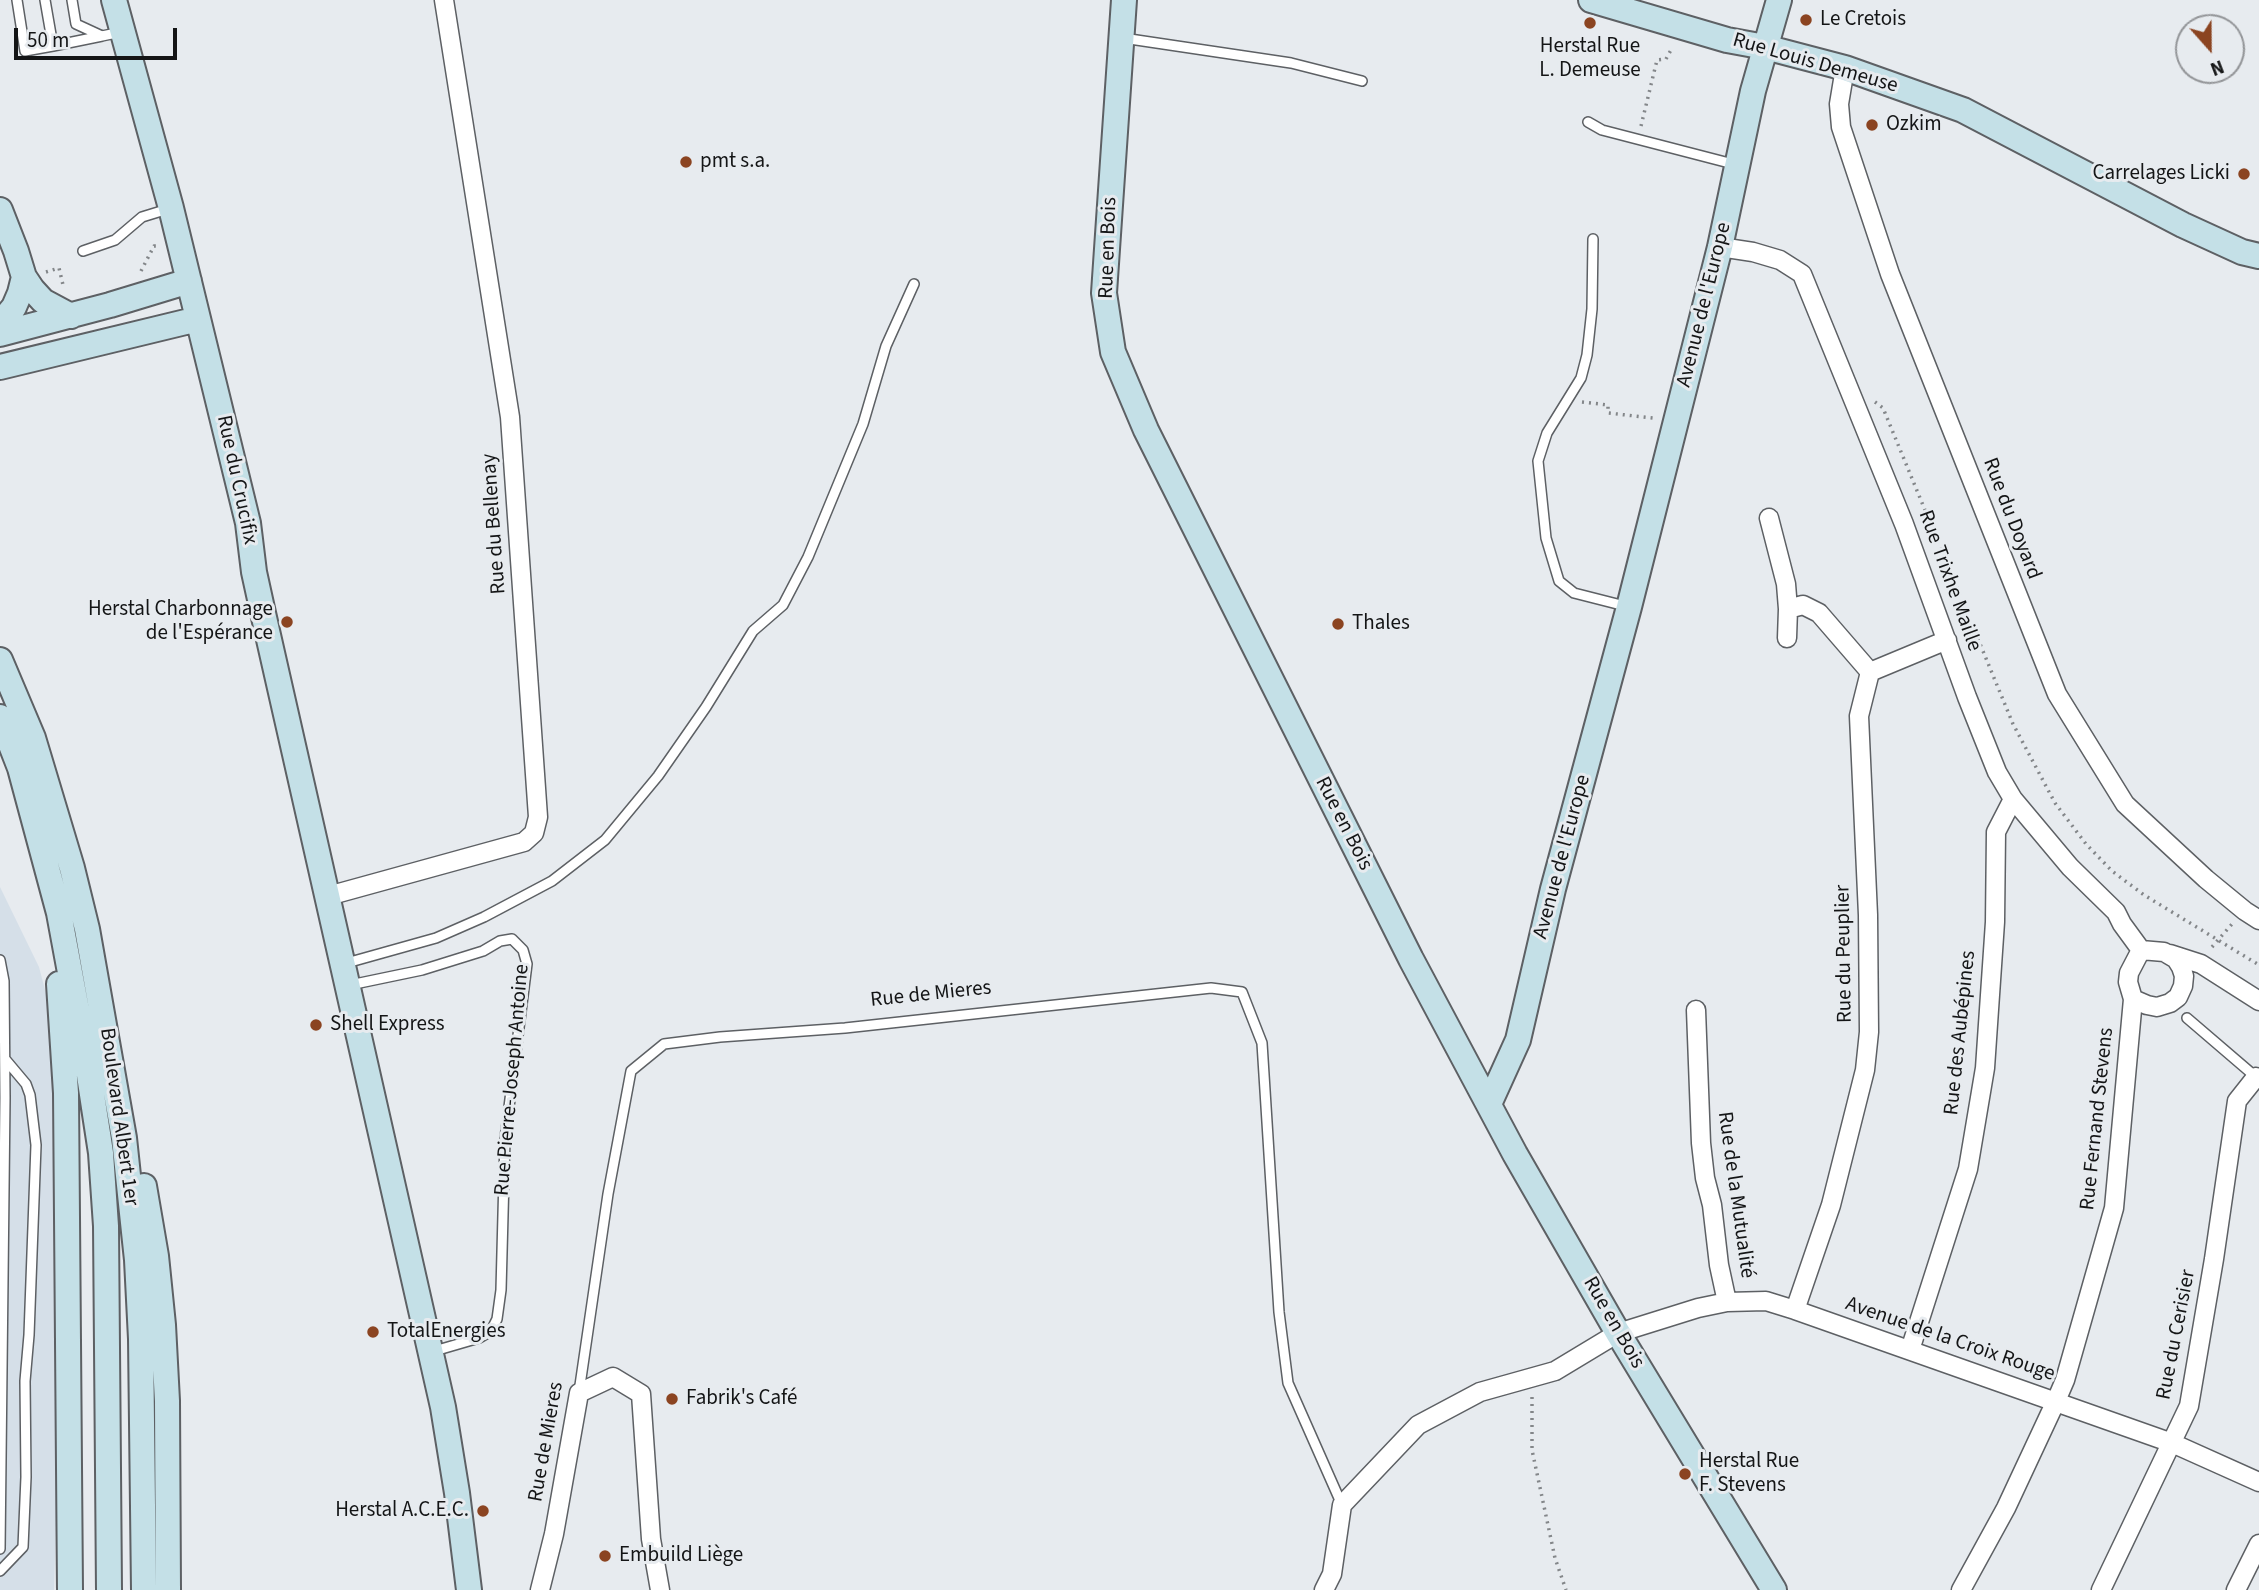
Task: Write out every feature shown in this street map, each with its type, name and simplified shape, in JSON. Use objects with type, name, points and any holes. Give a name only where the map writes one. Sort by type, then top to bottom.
[{"type":"street","name":"Rue du Crucifix","points":[[114,0],[112,34],[171,208],[179,240],[247,523],[254,572],[345,975]]},
{"type":"street","name":"Rue du Bellenay","points":[[328,896],[524,842],[534,833],[538,817],[510,417],[444,0]]},
{"type":"street","name":"Rue en Bois","points":[[1124,0],[1104,293],[1113,352],[1146,430],[1398,935],[1515,1154],[1618,1333],[1774,1590]]},
{"type":"street","name":"Rue Louis Demeuse","points":[[1591,0],[1727,40],[1845,68],[1963,110],[2183,225],[2242,253],[2259,256]]},
{"type":"street","name":"Avenue de l'Europe","points":[[1489,1104],[1518,1040],[1553,888],[1629,607],[1720,247],[1765,47],[1779,0]]},
{"type":"street","name":"Rue du Doyard","points":[[1845,68],[1839,104],[1841,127],[1890,274],[2057,694],[2125,804],[2206,879],[2259,920]]},
{"type":"street","points":[[0,210],[23,277],[43,301],[71,316]]},
{"type":"street","name":"Rue Trixhe Maille","points":[[1720,247],[1753,252],[1780,261],[1802,274],[1904,524],[1997,772],[2013,799],[2070,867],[2116,912],[2141,950]]},
{"type":"street","points":[[0,324],[14,307],[23,277]]},
{"type":"street","points":[[0,334],[189,281]]},
{"type":"street","points":[[0,367],[198,319]]},
{"type":"street","points":[[1769,518],[1786,584],[1787,638]]},
{"type":"street","points":[[1788,610],[1803,605],[1819,613],[1870,672],[1947,640]]},
{"type":"street","name":"Boulevard Albert 1er","points":[[0,660],[33,738],[63,838],[87,929],[116,1091],[128,1173],[142,1339],[144,1590]]},
{"type":"street","name":"Rue du Peuplier","points":[[1795,1310],[1831,1205],[1865,1070],[1869,1032],[1868,915],[1859,716],[1870,672]]},
{"type":"street","name":"Boulevard Albert 1er","points":[[0,717],[20,768],[59,913],[101,1153],[106,1226],[109,1590]]},
{"type":"street","points":[[0,753],[33,813]]},
{"type":"street","name":"Rue des Aubépines","points":[[1910,1350],[1968,1169],[1985,1068],[1995,922],[1996,832],[2013,799]]},
{"type":"street","points":[[59,913],[58,968],[66,1093],[69,1590]]},
{"type":"street","points":[[2164,952],[2176,959],[2184,976],[2178,997],[2157,1007],[2133,999],[2128,982],[2129,973],[2141,950],[2164,952],[2201,964],[2259,1000]]},
{"type":"street","points":[[345,975],[450,1441],[469,1590]]},
{"type":"street","name":"Rue Fernand Stevens","points":[[1961,1590],[2006,1508],[2065,1380],[2114,1208],[2133,999]]},
{"type":"street","name":"Rue de la Mutualité","points":[[1696,1010],[1701,1143],[1705,1178],[1712,1205],[1718,1265],[1727,1302]]},
{"type":"street","name":"Rue du Cerisier","points":[[2101,1590],[2189,1406],[2237,1101],[2257,1078]]},
{"type":"street","points":[[116,1091],[141,1169],[156,1256],[167,1401],[168,1590]]},
{"type":"street","name":"Avenue de la Croix Rouge","points":[[1342,1505],[1418,1425],[1480,1392],[1555,1371],[1618,1333],[1698,1308],[1727,1302],[1766,1301],[2172,1443],[2259,1482]]},
{"type":"street","points":[[579,1393],[613,1377],[641,1394],[651,1539],[660,1590]]},
{"type":"street","name":"Rue de Mieres","points":[[540,1590],[554,1534],[579,1393]]},
{"type":"street","points":[[1324,1590],[1332,1574],[1342,1505]]},
{"type":"street","points":[[2236,1590],[2259,1544]]},
{"type":"lane","points":[[17,0],[25,51],[112,34]]},
{"type":"lane","points":[[45,0],[52,46]]},
{"type":"lane","points":[[72,0],[76,24],[112,34]]},
{"type":"lane","points":[[1121,38],[1291,63],[1362,81]]},
{"type":"lane","points":[[1588,122],[1602,130],[1738,165]]},
{"type":"lane","points":[[83,251],[114,240],[142,217],[171,208]]},
{"type":"lane","points":[[1593,239],[1592,309],[1587,355],[1581,378],[1547,433],[1538,461],[1546,538],[1559,581],[1574,593],[1629,607]]},
{"type":"lane","points":[[345,975],[484,917],[552,881],[605,840],[649,787],[706,707],[753,631],[783,605],[808,557],[863,424],[886,346],[914,284]]},
{"type":"lane","name":"Rue Pierre-Joseph Antoine","points":[[345,975],[422,970],[484,951],[500,941],[512,939],[523,950],[527,964],[505,1139],[501,1290],[497,1319],[491,1331],[479,1338],[431,1352]]},
{"type":"lane","points":[[0,960],[4,981],[5,1059],[2,1098],[0,1549]]},
{"type":"lane","name":"Rue de Mieres","points":[[579,1393],[608,1194],[631,1071],[664,1044],[845,1028],[1211,988],[1242,992],[1262,1043],[1279,1312],[1288,1383],[1342,1505]]},
{"type":"lane","points":[[2187,1018],[2257,1078]]},
{"type":"lane","points":[[0,1571],[23,1547],[26,1477],[25,1381],[36,1145],[30,1095],[26,1084],[5,1059]]},
{"type":"path","points":[[1639,140],[1657,60],[1666,59],[1671,54],[1678,26]]},
{"type":"path","points":[[136,276],[144,267],[154,246],[179,240]]},
{"type":"path","points":[[23,277],[58,268],[64,289]]},
{"type":"path","points":[[1850,390],[1883,408],[2013,724],[2055,803],[2086,844],[2112,871],[2144,895],[2259,965]]},
{"type":"path","points":[[1566,400],[1608,405],[1608,413],[1675,421]]},
{"type":"path","points":[[1533,1378],[1532,1450],[1555,1558],[1566,1590]]},
{"type":"shaded area","points":[[0,887],[39,967],[53,1020],[57,1486],[54,1590],[0,1590]]},
{"type":"place","name":"Le Cretois","points":[[1806,20]]},
{"type":"place","name":"Herstal Rue L. Demeuse","points":[[1590,23]]},
{"type":"place","name":"Ozkim","points":[[1872,125]]},
{"type":"place","name":"pmt s.a.","points":[[686,162]]},
{"type":"place","name":"Carrelages Licki","points":[[2244,174]]},
{"type":"place","name":"Herstal Charbonnage de l'Espérance","points":[[287,622]]},
{"type":"place","name":"Thales","points":[[1338,624]]},
{"type":"place","name":"Shell Express","points":[[316,1025]]},
{"type":"place","name":"TotalEnergies","points":[[373,1332]]},
{"type":"place","name":"Fabrik's Café","points":[[672,1399]]},
{"type":"place","name":"Herstal Rue F. Stevens","points":[[1685,1474]]},
{"type":"place","name":"Herstal A.C.E.C.","points":[[483,1511]]},
{"type":"place","name":"Embuild Liège","points":[[605,1556]]}]
